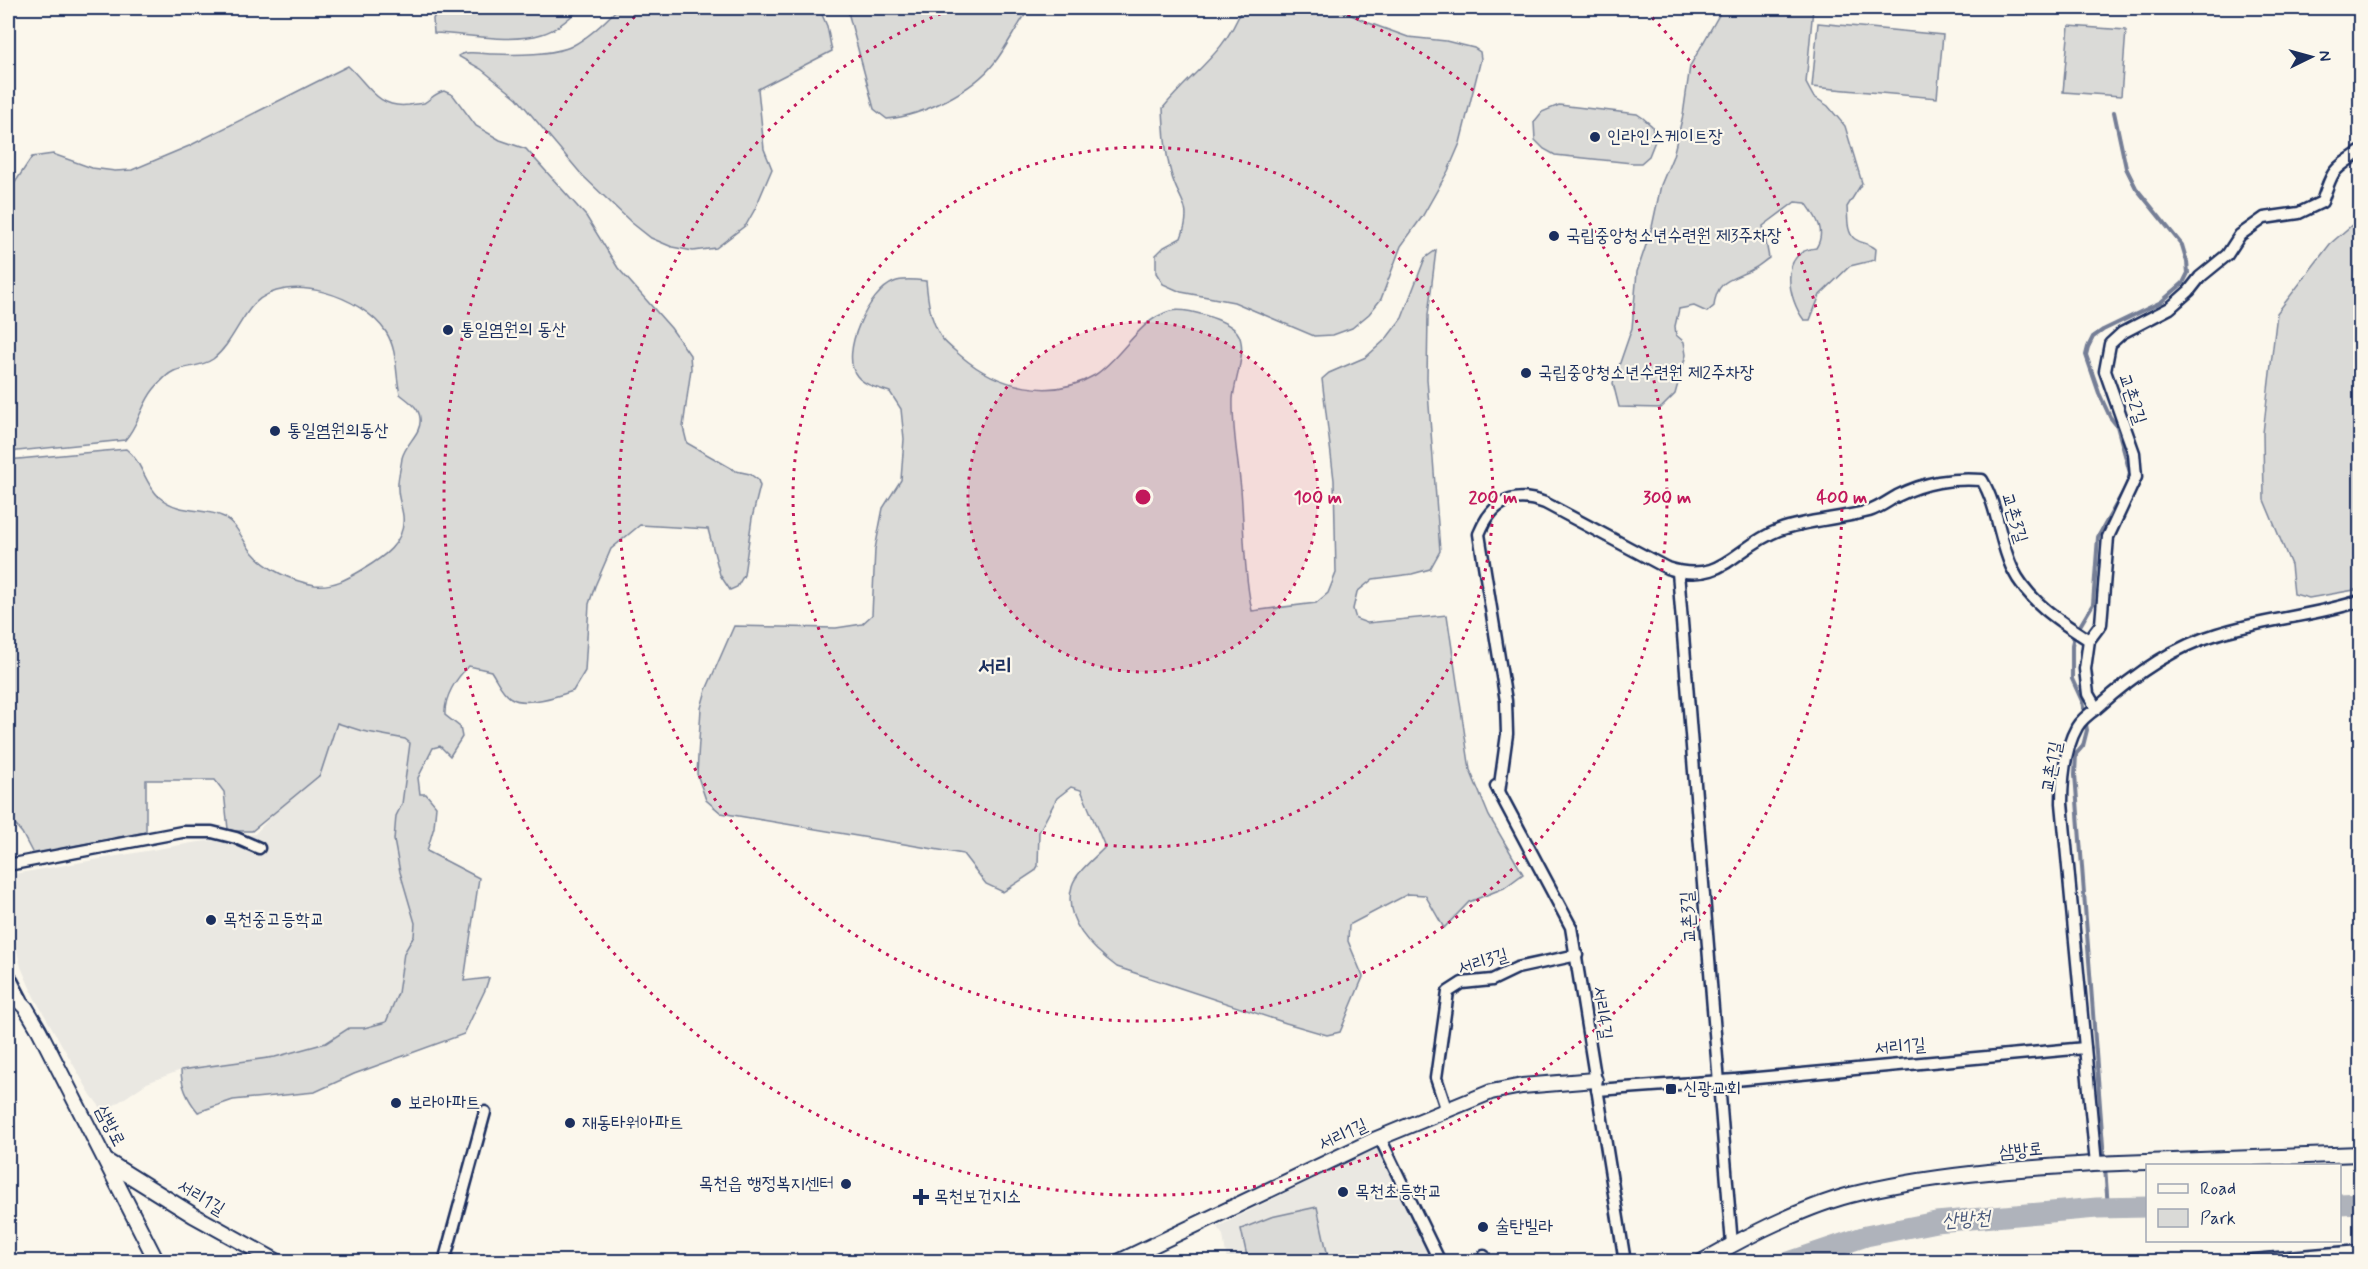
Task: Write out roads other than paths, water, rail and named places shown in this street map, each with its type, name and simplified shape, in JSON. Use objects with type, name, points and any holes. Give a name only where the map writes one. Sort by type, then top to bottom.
[{"type":"street","name":"교촌2길","points":[[2094,711],[2088,694],[2085,669],[2086,638],[2101,624],[2108,537],[2136,477],[2134,453],[2105,371],[2110,344],[2122,333],[2170,308],[2189,291],[2200,277],[2227,255],[2240,235],[2264,218],[2299,213],[2322,202],[2331,174],[2336,168],[2361,152]]},
{"type":"street","name":"교촌3길","points":[[1497,789],[1507,734],[1506,701],[1479,534],[1489,515],[1509,499],[1530,497],[1545,503],[1678,572],[1709,571],[1722,567],[1759,539],[1779,530],[1870,510],[1923,485],[1942,480],[1982,480],[1990,494],[2011,566],[2019,581],[2041,606],[2086,638]]},
{"type":"street","name":"교촌3길","points":[[1678,572],[1718,1081]]},
{"type":"street","name":"교촌1길","points":[[2097,1164],[2062,803],[2064,769],[2078,724],[2140,673],[2182,648],[2215,634],[2361,601]]},
{"type":"street","name":"서리4길","points":[[1497,789],[1567,919],[1577,955],[1625,1262]]},
{"type":"street","points":[[8,865],[182,832],[212,832],[236,838],[260,848]]},
{"type":"street","name":"서리3길","points":[[1447,1111],[1436,1078],[1448,992],[1462,983],[1492,980],[1517,968],[1577,955]]},
{"type":"street","name":"삼방로","points":[[8,973],[108,1162],[157,1262]]},
{"type":"street","name":"삼방로","points":[[8,990],[26,1008]]},
{"type":"street","name":"서리1길","points":[[1118,1262],[1380,1138],[1491,1092],[1522,1086],[1718,1081],[2085,1048]]},
{"type":"street","points":[[1718,1081],[1732,1245]]},
{"type":"street","points":[[444,1262],[485,1112]]},
{"type":"street","points":[[1380,1138],[1440,1262]]},
{"type":"street","name":"삼방로","points":[[1701,1262],[1794,1216],[1859,1193],[1921,1181],[1998,1171],[2097,1164],[2361,1154]]},
{"type":"street","name":"서리1길","points":[[108,1162],[193,1215],[278,1262]]},
{"type":"street","points":[[2228,1262],[2361,1251]]},
{"type":"waterway","points":[[2104,1159],[2075,774],[2076,754],[2083,746],[2087,730],[2082,701],[2072,679],[2072,645],[2074,636],[2093,604],[2098,537],[2127,485],[2130,473],[2117,426],[2110,417],[2099,393],[2086,355],[2093,337],[2161,302],[2183,283],[2188,273],[2182,245],[2136,188],[2126,168],[2114,112]]},
{"type":"waterway","points":[[2105,1167],[2108,1208]]},
{"type":"waterway","name":"산방천","points":[[2341,1204],[2360,1203]]},
{"type":"waterway","name":"산방천","points":[[1789,1262],[1866,1236],[1936,1222],[2097,1208],[2146,1207]]},
{"type":"place","name":"인라인스케이트장","points":[[1595,137]]},
{"type":"place","name":"국립중앙청소년수련원 제3주차장","points":[[1554,236]]},
{"type":"place","name":"통일염원의 동산","points":[[448,330]]},
{"type":"place","name":"국립중앙청소년수련원 제2주차장","points":[[1526,373]]},
{"type":"place","name":"통일염원의동산","points":[[275,431]]},
{"type":"place","name":"목천중고등학교","points":[[211,920]]},
{"type":"place","name":"신광교회","points":[[1671,1089]]},
{"type":"place","name":"보라아파트","points":[[396,1103]]},
{"type":"place","name":"재동타워아파트","points":[[570,1123]]},
{"type":"place","name":"목천읍 행정복지센터","points":[[846,1184]]},
{"type":"place","name":"목천초등학교","points":[[1343,1192]]},
{"type":"place","name":"목천보건지소","points":[[921,1197]]},
{"type":"place","name":"술탄빌라","points":[[1483,1227]]},
{"type":"district","name":"서리","points":[[995,667]]}]
